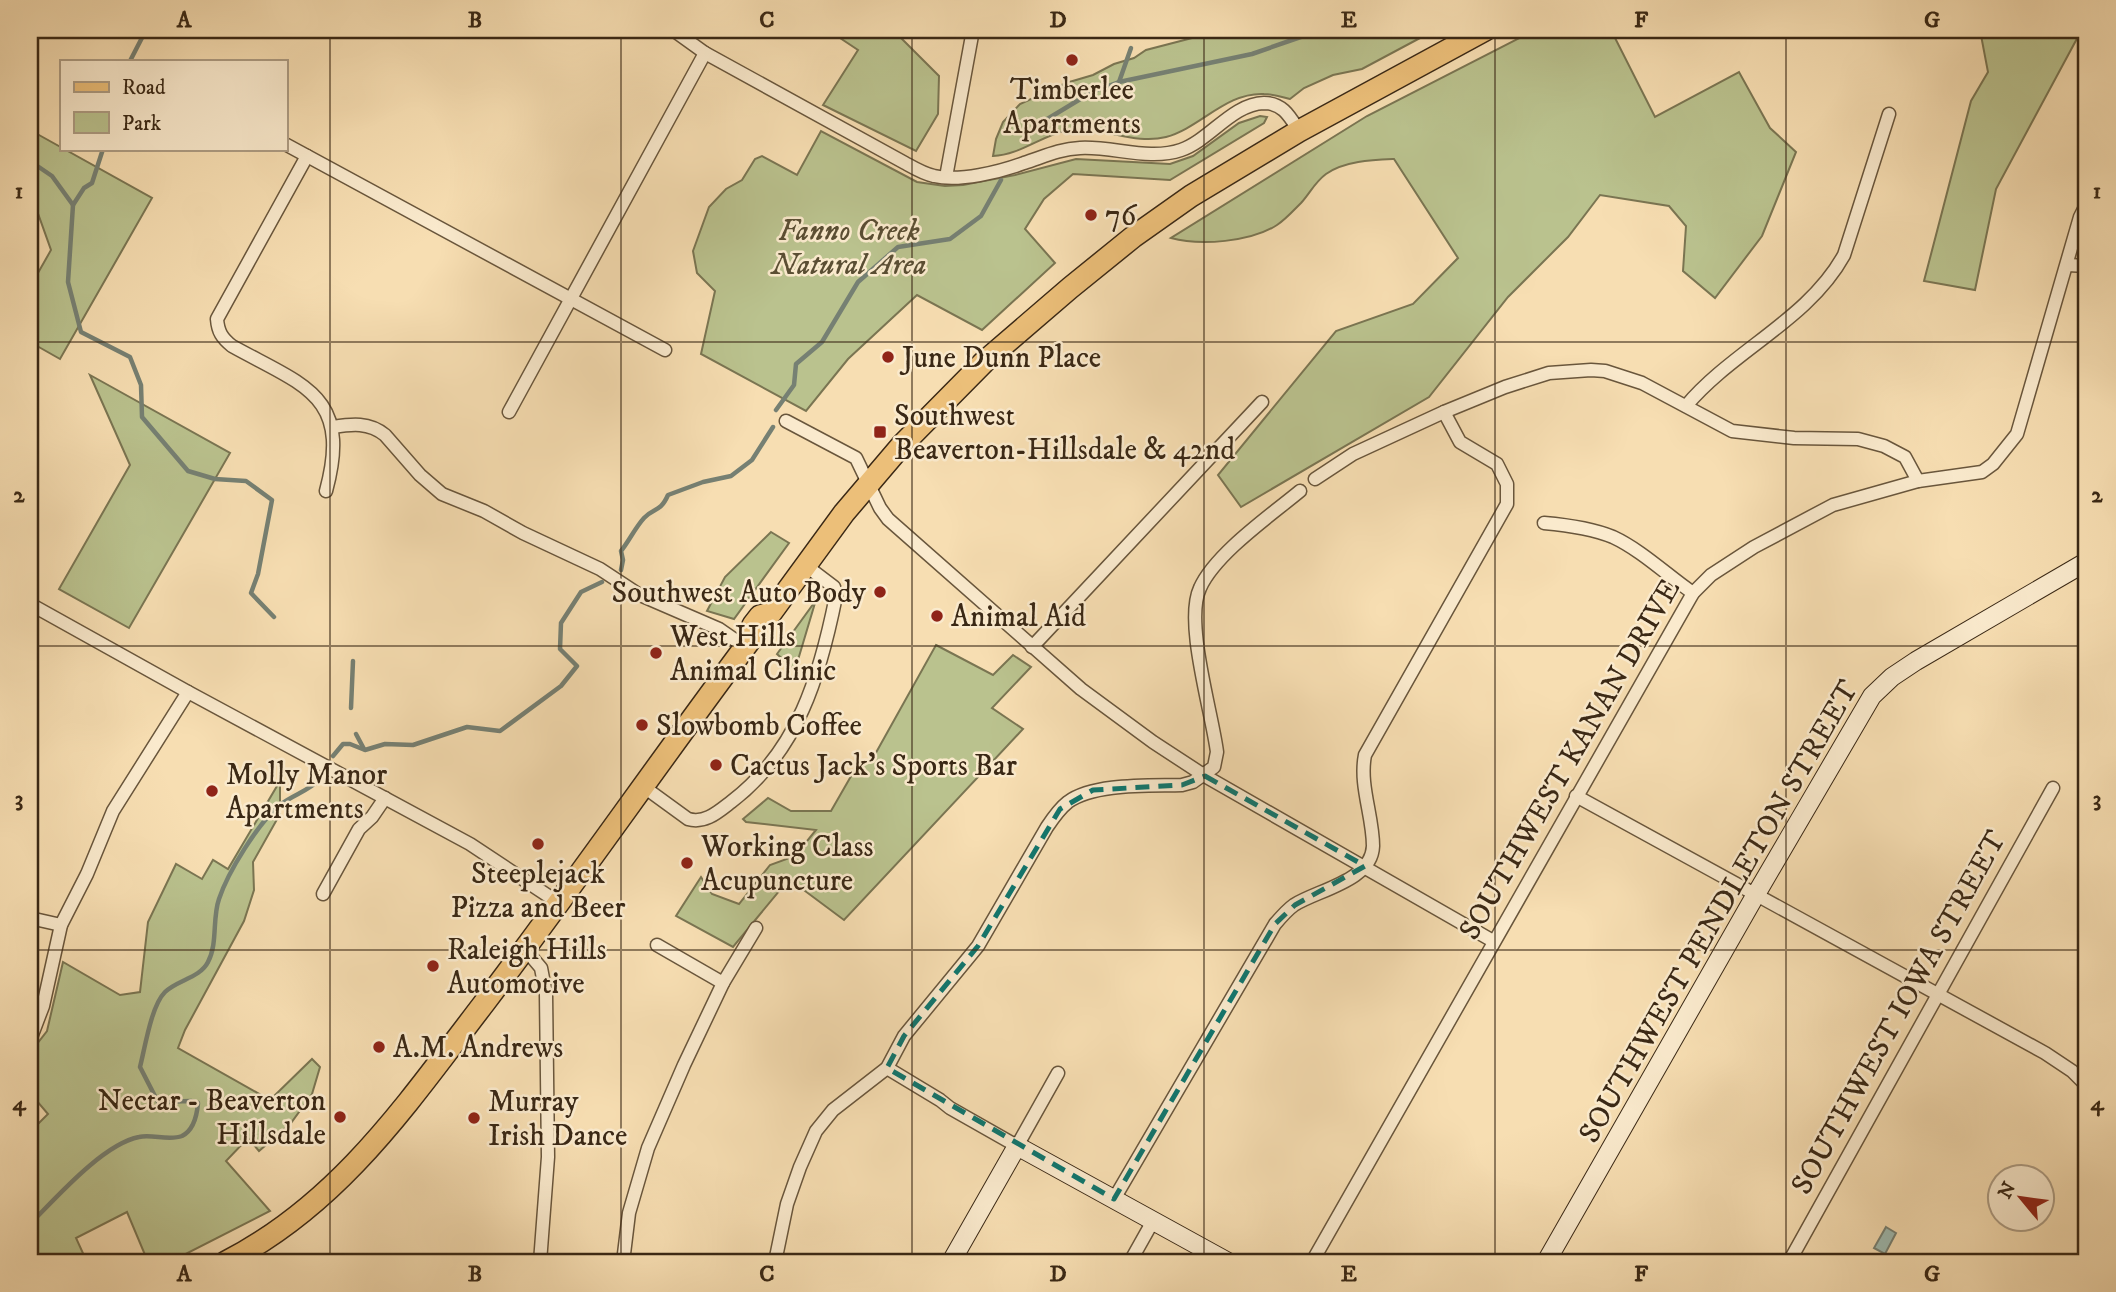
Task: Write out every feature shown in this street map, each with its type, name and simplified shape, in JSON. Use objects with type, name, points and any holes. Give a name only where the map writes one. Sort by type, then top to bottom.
[{"type":"main road","points":[[226,1262],[264,1240],[325,1195],[405,1108],[559,904],[750,641],[764,633],[772,622],[771,613],[805,565],[901,446],[984,362],[1069,288],[1175,207],[1299,131],[1485,30]]},
{"type":"street","points":[[673,30],[705,53],[933,176],[989,173],[1057,151],[1079,148],[1155,154],[1174,152],[1199,141],[1232,116],[1259,103],[1274,104],[1284,109],[1299,131]]},
{"type":"street","points":[[946,177],[973,30]]},
{"type":"street","points":[[509,412],[705,53]]},
{"type":"street","points":[[1686,406],[1713,377],[1801,308],[1835,272],[1844,255],[1889,114]]},
{"type":"street","points":[[287,145],[665,350]]},
{"type":"street","points":[[307,156],[221,308],[218,329],[232,346],[307,389],[324,407],[333,427],[334,448],[326,491]]},
{"type":"street","name":"SOUTHWEST KANAN DRIVE","points":[[1312,1262],[1693,593],[1712,575],[1754,547],[1833,505],[1918,481],[1982,472],[1993,464],[2017,434],[2080,217],[2086,205]]},
{"type":"street","points":[[2068,265],[2086,266]]},
{"type":"street","points":[[1315,479],[1353,454],[1444,412],[1522,381],[1549,373],[1576,370],[1605,371],[1642,383],[1732,431],[1794,438],[1858,439],[1884,446],[1905,457],[1918,481]]},
{"type":"street","points":[[1032,647],[1262,402]]},
{"type":"street","points":[[1114,1199],[1275,924],[1295,905],[1342,883],[1364,866],[1372,853],[1363,769],[1365,755],[1507,504],[1507,484],[1497,464],[1460,442],[1444,412]]},
{"type":"street","points":[[786,421],[852,454],[859,461],[880,508],[888,519],[1032,647],[1117,716],[1205,776],[1493,941]]},
{"type":"street","points":[[333,427],[357,424],[377,429],[428,483],[442,494],[491,514],[530,537],[600,569],[638,594],[750,641]]},
{"type":"street","points":[[775,1262],[787,1204],[816,1131],[833,1110],[887,1068],[904,1036],[978,946],[1060,809],[1073,799],[1093,790],[1182,785],[1205,776],[1214,767],[1217,752],[1196,629],[1197,594],[1212,568],[1300,491]]},
{"type":"street","points":[[1544,523],[1573,525],[1611,536],[1693,593]]},
{"type":"street","name":"SOUTHWEST PENDLETON STREET","points":[[1546,1262],[1860,714],[1879,689],[1916,661],[2086,562]]},
{"type":"street","points":[[644,787],[688,819],[705,820],[741,794],[778,755],[796,727],[809,698],[836,596],[834,587],[827,580],[805,565]]},
{"type":"street","points":[[30,604],[470,844],[559,904]]},
{"type":"street","points":[[30,1040],[43,1006],[61,925],[87,874],[118,800],[188,692]]},
{"type":"street","name":"SOUTHWEST IOWA STREET","points":[[1789,1262],[2053,788]]},
{"type":"street","points":[[1576,796],[2060,1062],[2086,1085]]},
{"type":"street","points":[[323,894],[359,830],[385,798]]},
{"type":"street","points":[[30,918],[61,925]]},
{"type":"street","points":[[622,1262],[629,1213],[644,1158],[723,983],[757,928]]},
{"type":"street","points":[[657,945],[723,983]]},
{"type":"street","points":[[525,949],[541,968],[546,994],[548,1157],[540,1262]]},
{"type":"street","points":[[887,1068],[950,1108],[1228,1262]]},
{"type":"street","points":[[951,1262],[1058,1073]]},
{"type":"street","points":[[1130,1262],[1153,1221]]},
{"type":"highlighted area","points":[[1205,776],[1365,866],[1295,905],[1275,924],[1114,1199],[887,1068],[904,1036],[978,946],[1060,809],[1093,790],[1182,785]]},
{"type":"green space","points":[[828,30],[893,30],[939,76],[938,114],[916,151],[823,105],[858,50]]},
{"type":"green space","points":[[1289,30],[1435,30],[1362,69],[1333,75],[1304,88],[1290,99],[1264,94],[1250,95],[1225,104],[1190,126],[1166,137],[1140,139],[1077,129],[1055,134],[1012,153],[993,156],[1003,122],[1020,104],[1066,83],[1093,75],[1114,64],[1134,58],[1146,50],[1219,31],[1272,36]]},
{"type":"green space","points":[[1535,30],[1611,30],[1655,117],[1739,72],[1770,128],[1796,152],[1762,236],[1715,298],[1683,271],[1686,226],[1669,206],[1600,195],[1568,237],[1508,297],[1429,397],[1241,507],[1218,475],[1336,331],[1413,304],[1458,258],[1394,159],[1359,162],[1333,170],[1319,180],[1283,220],[1266,231],[1225,241],[1196,242],[1171,238],[1367,116]]},
{"type":"green space","points":[[1980,30],[2084,30],[1996,189],[1975,290],[1924,281],[1971,101],[1988,72]]},
{"type":"green space","name":"Fanno Creek Natural Area","points":[[1260,116],[1267,117],[1264,123],[1170,180],[1073,174],[1044,199],[1025,229],[1055,263],[982,330],[917,295],[848,359],[806,411],[701,354],[715,291],[697,273],[693,251],[709,207],[726,189],[742,180],[755,159],[762,156],[797,175],[821,131],[917,182],[945,186],[963,185],[1076,159],[1170,164],[1193,156],[1239,123]]},
{"type":"green space","points":[[30,130],[60,147],[60,150],[66,150],[152,198],[60,359],[30,342],[30,287],[51,250],[30,191]]},
{"type":"green space","points":[[90,375],[230,453],[129,628],[59,589],[130,465]]},
{"type":"green space","points":[[771,532],[789,543],[734,619],[707,611],[725,577]]},
{"type":"green space","points":[[815,603],[795,670],[777,654]]},
{"type":"green space","points":[[936,645],[993,675],[1013,655],[1031,667],[992,708],[1023,729],[844,920],[789,879],[733,947],[676,916],[701,877],[712,894],[739,904],[770,865],[795,856],[816,830],[746,822],[743,819],[768,798],[791,811],[831,811],[854,771],[873,758]]},
{"type":"green space","points":[[280,781],[280,814],[253,862],[254,890],[244,921],[178,1048],[270,1100],[312,1059],[320,1067],[312,1094],[291,1123],[259,1151],[248,1138],[226,1161],[270,1211],[170,1262],[148,1262],[127,1212],[76,1238],[87,1262],[30,1262],[30,1132],[48,1114],[30,1093],[30,1053],[47,1031],[63,962],[120,995],[140,992],[148,922],[176,864],[202,879],[213,860],[228,869]]},
{"type":"water","points":[[1886,1227],[1896,1233],[1885,1254],[1874,1248]]},
{"type":"waterway","points":[[131,60],[146,30]]},
{"type":"waterway","points":[[1039,124],[1092,92],[1119,82],[1252,54],[1321,30]]},
{"type":"waterway","points":[[1119,82],[1131,48]]},
{"type":"waterway","points":[[103,150],[92,183],[84,188],[73,205],[68,282],[81,332],[130,357],[141,385],[142,417],[188,471],[215,479],[246,481],[272,500],[258,574],[251,593],[274,617]]},
{"type":"waterway","points":[[30,161],[52,176],[73,205]]},
{"type":"waterway","points":[[776,410],[794,385],[796,364],[822,342],[858,282],[898,247],[950,239],[981,216],[1001,180]]},
{"type":"waterway","points":[[621,570],[621,551],[644,518],[660,507],[668,495],[703,482],[731,476],[752,460],[773,427]]},
{"type":"waterway","points":[[333,756],[343,744],[365,750],[385,744],[413,745],[467,727],[500,731],[561,686],[577,666],[560,649],[561,623],[581,592],[602,582]]},
{"type":"waterway","points":[[351,708],[353,661]]},
{"type":"waterway","points":[[356,734],[364,749]]},
{"type":"waterway","points":[[30,1224],[81,1173],[110,1150],[139,1137],[182,1136],[192,1126],[198,1103],[158,1102],[140,1067],[156,1007],[165,992],[200,972],[208,962],[213,947],[219,899],[229,875],[253,836],[280,805],[320,779]]},
{"type":"place","name":"Timberlee Apartments","points":[[1072,60]]},
{"type":"place","name":"76","points":[[1091,215]]},
{"type":"place","name":"June Dunn Place","points":[[888,357]]},
{"type":"place","name":"Southwest Beaverton-Hillsdale & 42nd","points":[[880,432]]},
{"type":"place","name":"Southwest Auto Body","points":[[880,592]]},
{"type":"place","name":"Animal Aid","points":[[937,616]]},
{"type":"place","name":"West Hills Animal Clinic","points":[[656,653]]},
{"type":"place","name":"Slowbomb Coffee","points":[[642,725]]},
{"type":"place","name":"Cactus Jack's Sports Bar","points":[[716,765]]},
{"type":"place","name":"Molly Manor Apartments","points":[[212,791]]},
{"type":"place","name":"Steeplejack Pizza and Beer","points":[[538,844]]},
{"type":"place","name":"Working Class Acupuncture","points":[[687,863]]},
{"type":"place","name":"Raleigh Hills Automotive","points":[[433,966]]},
{"type":"place","name":"A.M. Andrews","points":[[379,1047]]},
{"type":"place","name":"Nectar - Beaverton Hillsdale","points":[[340,1117]]},
{"type":"place","name":"Murray Irish Dance","points":[[474,1118]]}]
